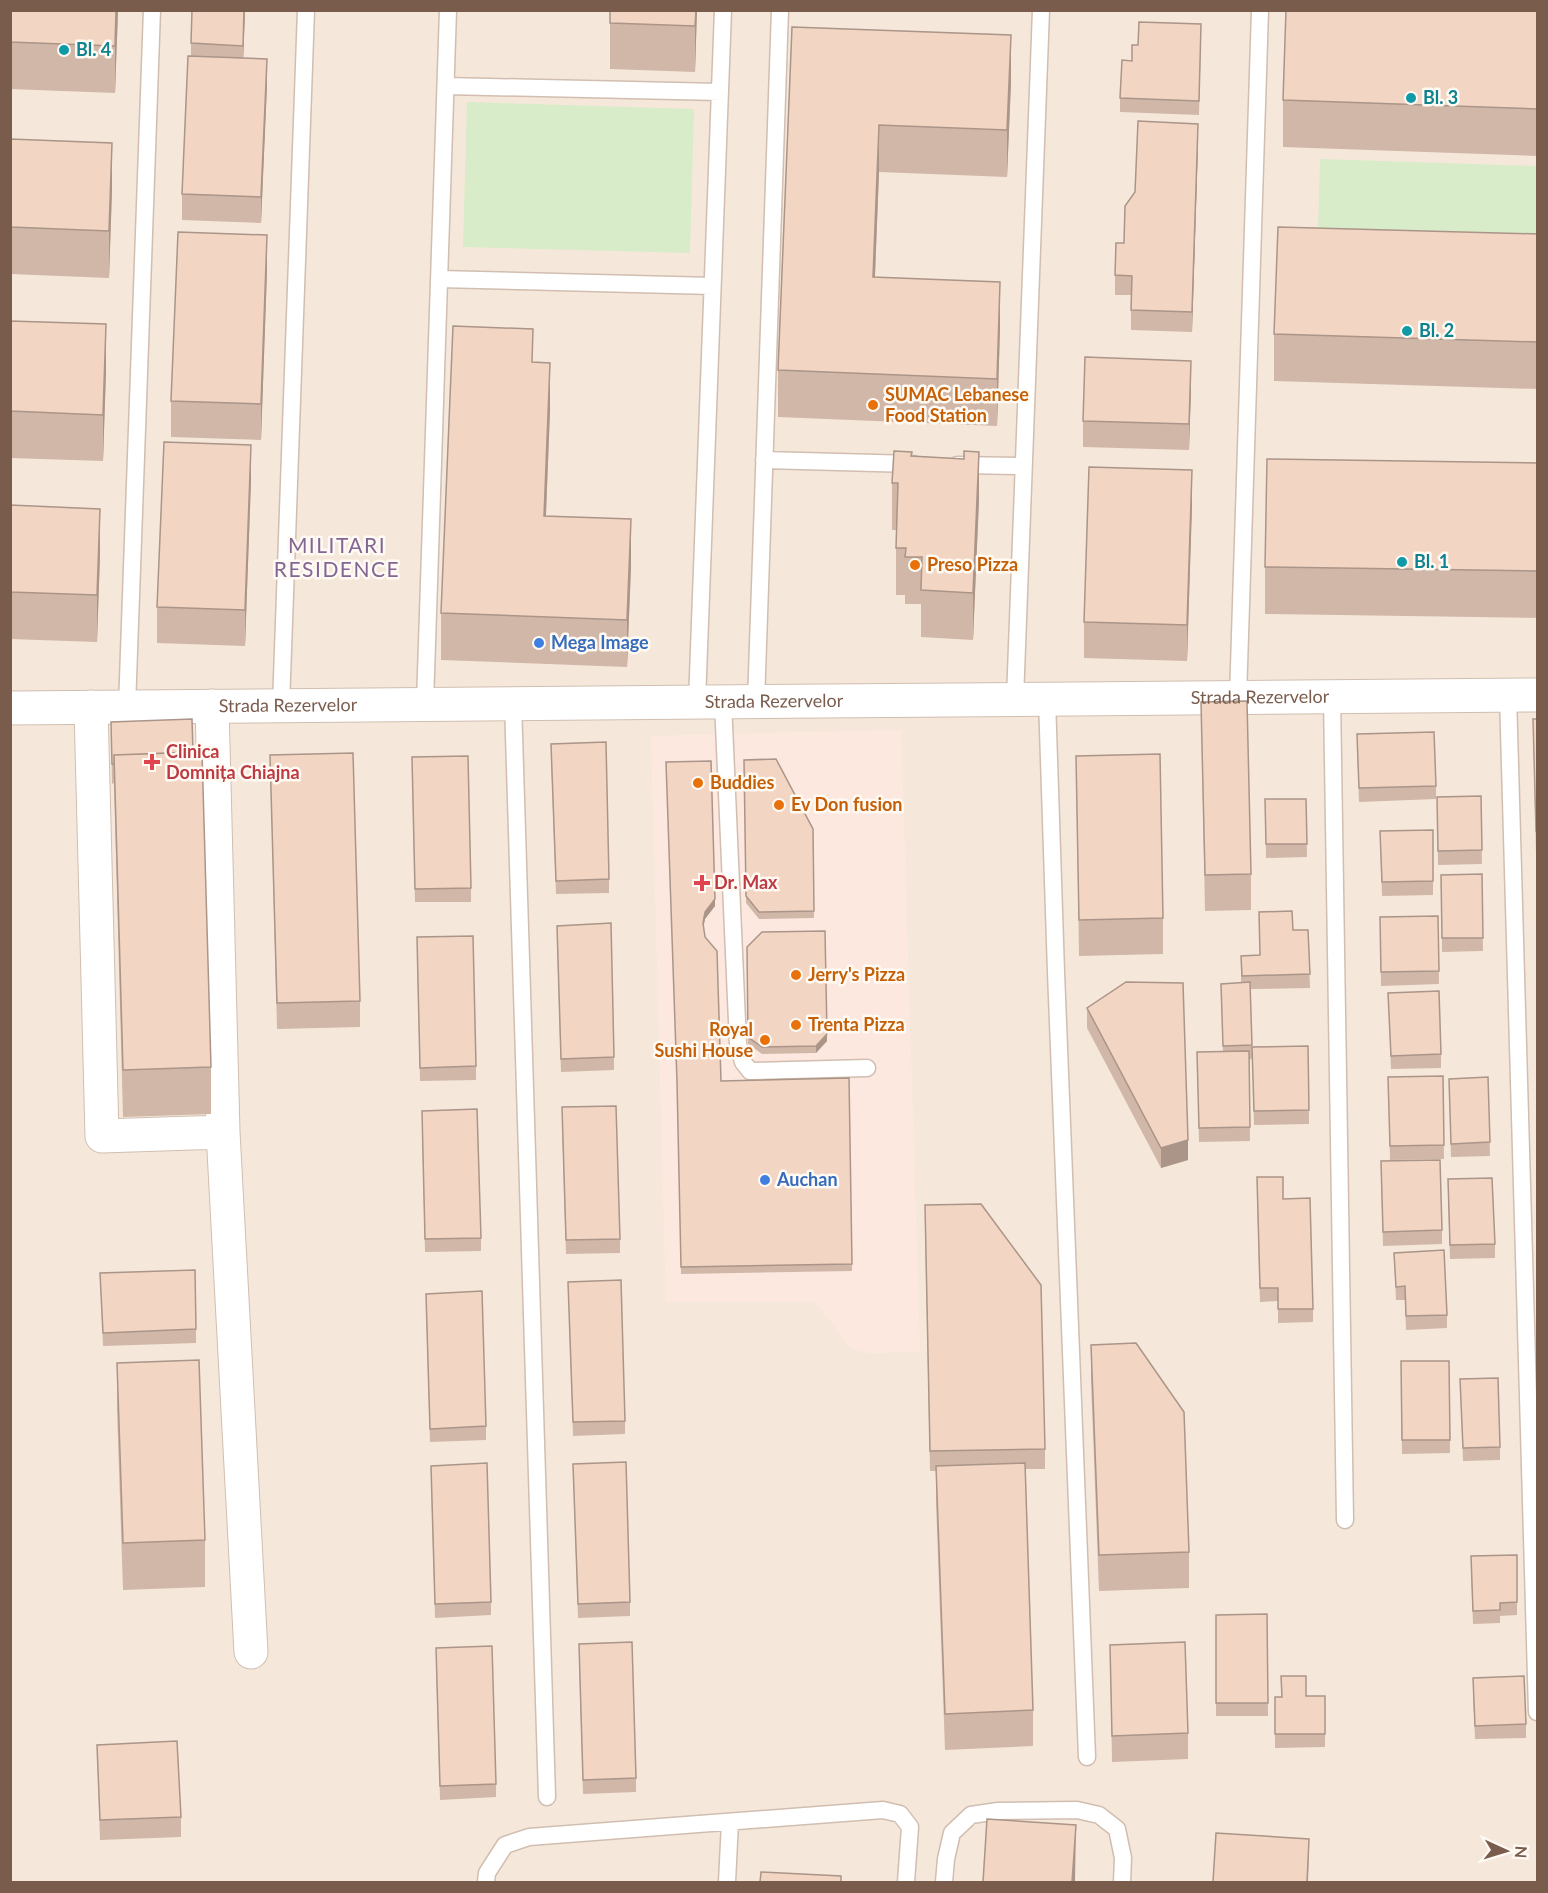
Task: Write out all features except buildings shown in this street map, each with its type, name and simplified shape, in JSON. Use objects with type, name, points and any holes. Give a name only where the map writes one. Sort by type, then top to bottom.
[{"type":"street","name":"Strada Rezervelor","points":[[10,708],[1523,695]]},
{"type":"street","points":[[212,706],[223,1132],[250,1652]]},
{"type":"street","points":[[91,707],[102,1136],[223,1132]]},
{"type":"lane","points":[[127,707],[152,10]]},
{"type":"lane","points":[[281,705],[306,10]]},
{"type":"lane","points":[[425,703],[448,10]]},
{"type":"lane","points":[[723,10],[712,286],[710,702],[738,1044],[743,1062],[750,1071],[867,1068]]},
{"type":"lane","points":[[756,702],[780,10]]},
{"type":"lane","points":[[1014,699],[1041,10]]},
{"type":"lane","points":[[1238,698],[1260,10]]},
{"type":"lane","points":[[446,86],[720,92]]},
{"type":"lane","points":[[439,279],[712,286]]},
{"type":"lane","points":[[764,460],[1022,466]]},
{"type":"lane","points":[[1523,695],[1537,1712]]},
{"type":"lane","points":[[1332,697],[1345,1520]]},
{"type":"lane","points":[[1047,699],[1087,1757]]},
{"type":"lane","points":[[513,703],[547,1797]]},
{"type":"lane","points":[[486,1882],[487,1874],[505,1845],[529,1837],[883,1810],[900,1814],[910,1827],[906,1882]]},
{"type":"lane","points":[[944,1882],[952,1833],[971,1815],[998,1811],[1077,1810],[1099,1815],[1118,1828],[1123,1858],[1122,1882]]},
{"type":"lane","points":[[727,1882],[730,1822]]},
{"type":"shaded area","points":[[11,11],[1537,11],[1537,1882],[11,1882]]},
{"type":"shaded area","points":[[901,730],[920,1352],[868,1353],[848,1345],[813,1302],[666,1302],[651,736]]},
{"type":"green space","points":[[467,102],[694,109],[690,253],[463,247]]},
{"type":"green space","points":[[1320,159],[1537,166],[1537,272],[1317,265]]},
{"type":"place","name":"Bl. 4","points":[[64,50]]},
{"type":"place","name":"Bl. 3","points":[[1411,98]]},
{"type":"place","name":"Bl. 2","points":[[1407,331]]},
{"type":"place","name":"SUMAC Lebanese Food Station","points":[[873,405]]},
{"type":"place","name":"Bl. 1","points":[[1402,562]]},
{"type":"place","name":"Preso Pizza","points":[[915,565]]},
{"type":"place","name":"Mega Image","points":[[539,643]]},
{"type":"place","name":"Clinica Domnița Chiajna","points":[[152,762]]},
{"type":"place","name":"Buddies","points":[[698,783]]},
{"type":"place","name":"Ev Don fusion","points":[[779,805]]},
{"type":"place","name":"Dr. Max","points":[[702,883]]},
{"type":"place","name":"Jerry's Pizza","points":[[796,975]]},
{"type":"place","name":"Trenta Pizza","points":[[796,1025]]},
{"type":"place","name":"Royal Sushi House","points":[[765,1040]]},
{"type":"place","name":"Auchan","points":[[765,1180]]},
{"type":"district","name":"MILITARI RESIDENCE","points":[[337,558]]}]
